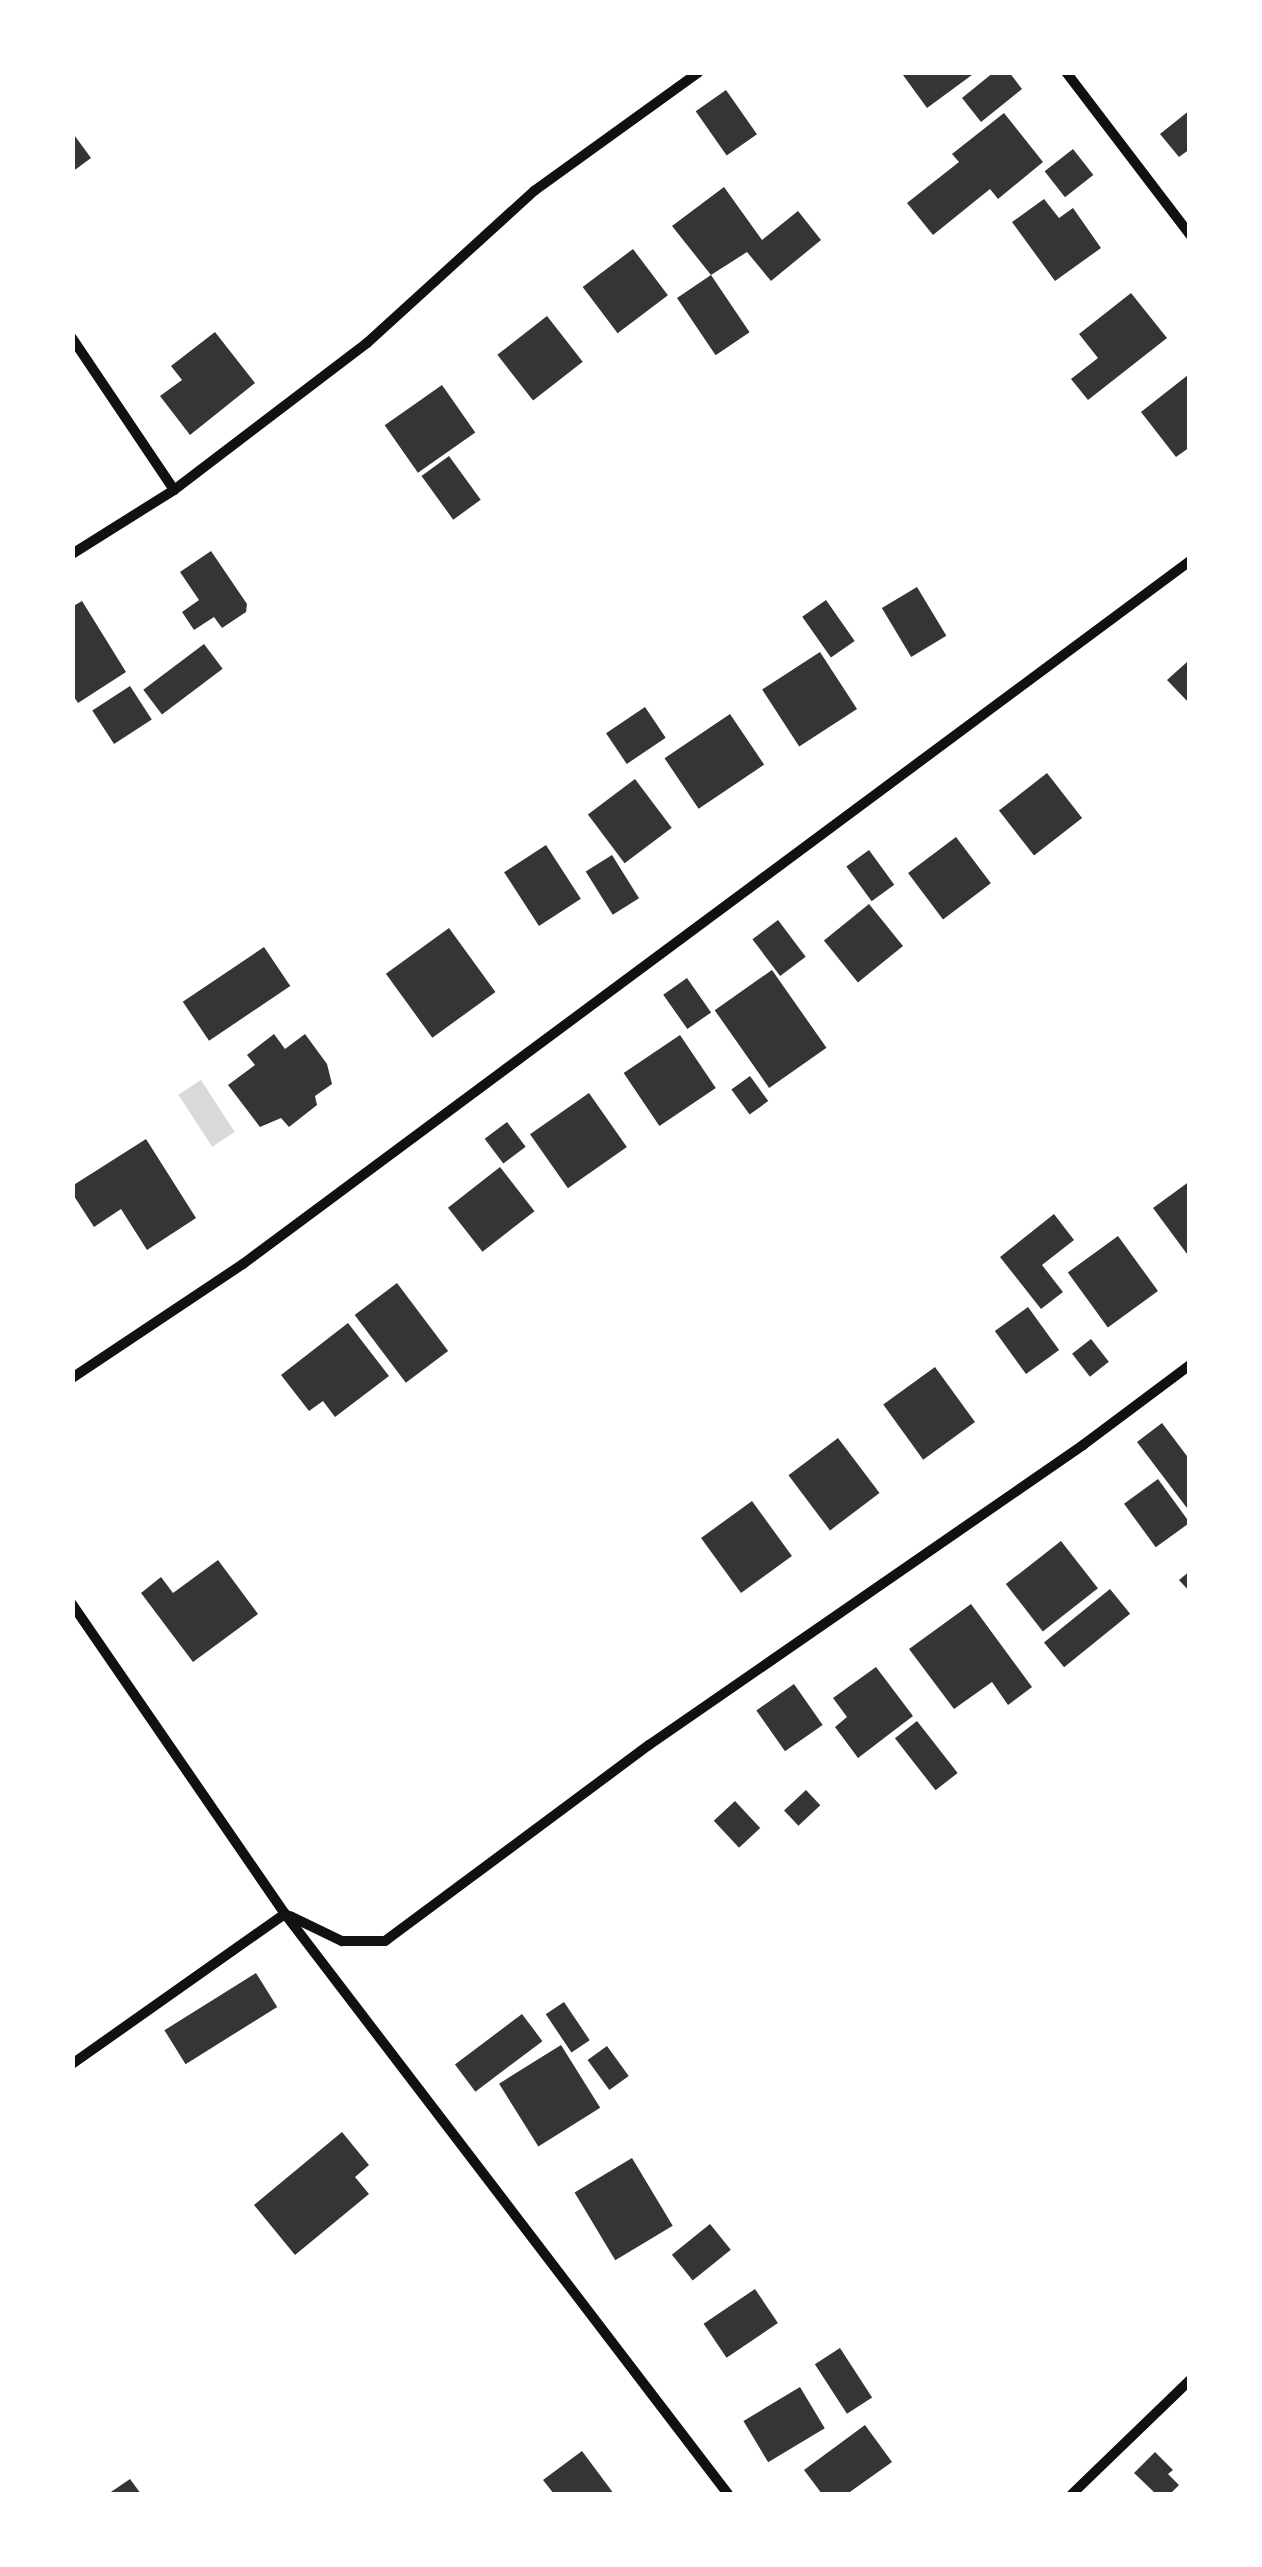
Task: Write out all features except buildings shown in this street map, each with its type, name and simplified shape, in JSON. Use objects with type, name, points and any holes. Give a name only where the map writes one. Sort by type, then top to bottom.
[{"type":"street","points":[[72,554],[174,490],[367,343],[534,191],[698,72]]},
{"type":"street","points":[[1066,72],[1190,235]]},
{"type":"street","points":[[72,338],[174,490]]},
{"type":"street","points":[[72,1378],[243,1264],[1190,561]]},
{"type":"street","points":[[285,1914],[342,1941],[384,1941],[649,1746],[1190,1365]]},
{"type":"street","points":[[72,1604],[285,1914],[728,2494]]},
{"type":"street","points":[[72,2064],[242,1948],[285,1914]]},
{"type":"street","points":[[1072,2494],[1190,2380]]},
{"type":"shaded area","points":[[201,1080],[235,1132],[212,1147],[178,1095]]}]
